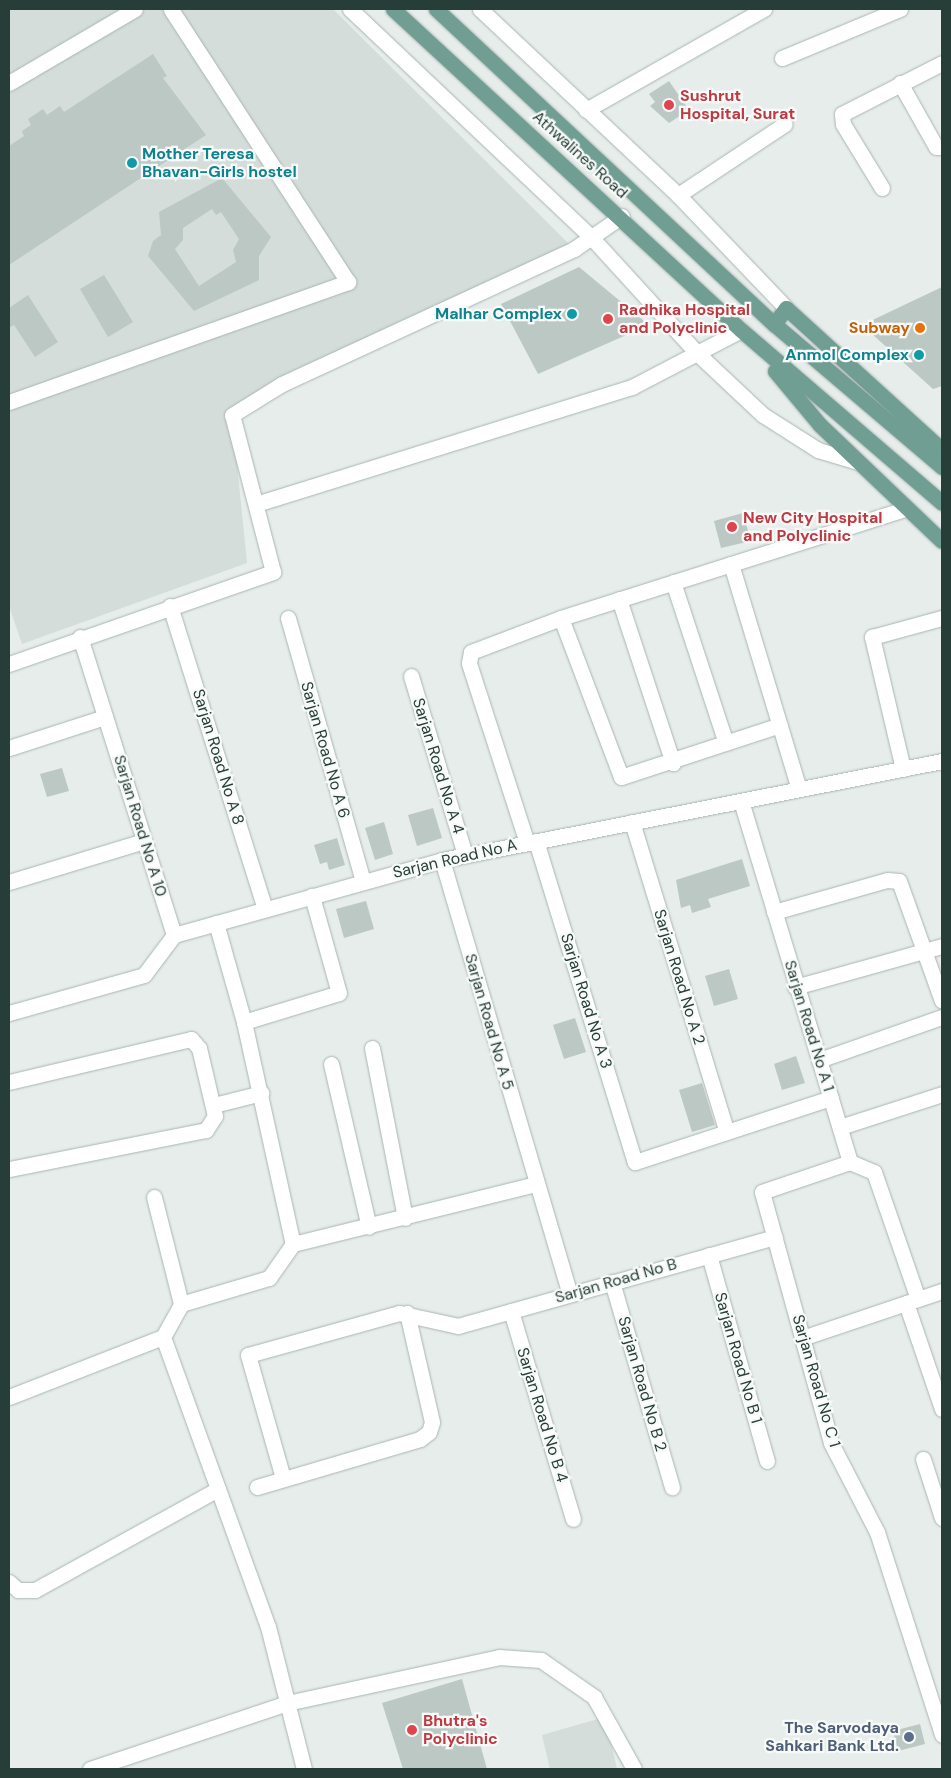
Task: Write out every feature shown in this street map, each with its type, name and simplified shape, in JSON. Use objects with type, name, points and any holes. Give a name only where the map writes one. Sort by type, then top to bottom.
[{"type":"main road","name":"Athwalines Road","points":[[393,9],[622,216],[741,330]]},
{"type":"main road","name":"Athwalines Road","points":[[436,9],[774,324],[942,467]]},
{"type":"main road","points":[[774,324],[786,308],[942,450]]},
{"type":"main road","points":[[741,330],[830,410],[942,504]]},
{"type":"main road","points":[[741,330],[820,425],[905,509],[942,541]]},
{"type":"street","points":[[9,83],[135,9]]},
{"type":"street","points":[[9,402],[348,282],[171,9]]},
{"type":"street","points":[[350,9],[591,237],[698,354],[763,415],[818,450],[858,462]]},
{"type":"street","points":[[480,9],[678,195],[786,308]]},
{"type":"street","points":[[586,110],[761,9]]},
{"type":"street","points":[[782,58],[900,9]]},
{"type":"street","points":[[882,188],[841,119],[846,109],[942,63]]},
{"type":"street","points":[[900,83],[936,147],[942,147]]},
{"type":"street","points":[[678,195],[785,124]]},
{"type":"street","points":[[9,664],[80,637],[273,572],[232,415],[282,384],[591,237],[622,216]]},
{"type":"street","points":[[256,504],[632,387],[741,330]]},
{"type":"street","points":[[780,725],[629,778],[618,776],[561,618],[905,509]]},
{"type":"street","points":[[731,564],[800,789]]},
{"type":"street","points":[[673,582],[726,743]]},
{"type":"street","points":[[619,599],[673,763]]},
{"type":"street","name":"Sarjan Road No A 8","points":[[170,606],[265,909]]},
{"type":"street","name":"Sarjan Road No A 6","points":[[288,618],[363,882]]},
{"type":"street","name":"Sarjan Road No A 3","points":[[561,618],[478,648],[469,657],[532,842],[635,1162],[727,1132]]},
{"type":"street","points":[[904,769],[872,637],[942,618]]},
{"type":"street","name":"Sarjan Road No A 10","points":[[80,637],[174,935]]},
{"type":"street","name":"Sarjan Road No A 4","points":[[411,676],[465,855]]},
{"type":"street","points":[[9,748],[105,717]]},
{"type":"street","name":"Sarjan Road No A","points":[[174,935],[442,860],[942,761]]},
{"type":"street","name":"Sarjan Road No A 1","points":[[741,801],[795,987],[850,1162]]},
{"type":"street","name":"Sarjan Road No A 2","points":[[632,822],[727,1132]]},
{"type":"street","points":[[9,882],[144,841]]},
{"type":"street","name":"Sarjan Road No A 5","points":[[442,860],[535,1184],[570,1294]]},
{"type":"street","points":[[774,912],[893,879],[903,887],[942,1001]]},
{"type":"street","points":[[244,1022],[338,993],[312,896]]},
{"type":"street","points":[[216,923],[244,1022],[293,1244]]},
{"type":"street","points":[[9,1013],[139,977],[153,968],[174,935]]},
{"type":"street","points":[[795,987],[942,946]]},
{"type":"street","points":[[819,1060],[942,1017]]},
{"type":"street","points":[[9,1082],[191,1039],[199,1048],[214,1105],[215,1122],[206,1130],[9,1169]]},
{"type":"street","points":[[372,1048],[405,1218]]},
{"type":"street","points":[[331,1064],[369,1227]]},
{"type":"street","points":[[214,1105],[261,1093]]},
{"type":"street","points":[[840,1127],[942,1094]]},
{"type":"street","points":[[727,1132],[831,1098]]},
{"type":"street","points":[[850,1162],[874,1172],[942,1409]]},
{"type":"street","name":"Sarjan Road No C 1","points":[[850,1162],[762,1192],[831,1443],[877,1532],[942,1736]]},
{"type":"street","points":[[181,1304],[268,1278],[293,1244],[369,1227],[535,1184]]},
{"type":"street","points":[[9,1397],[163,1337],[181,1304],[154,1197]]},
{"type":"street","name":"Sarjan Road No B","points":[[407,1313],[458,1326],[775,1237]]},
{"type":"street","name":"Sarjan Road No B 1","points":[[709,1255],[767,1461]]},
{"type":"street","name":"Sarjan Road No B 2","points":[[612,1282],[672,1487]]},
{"type":"street","points":[[802,1338],[942,1291]]},
{"type":"street","name":"Sarjan Road No B 4","points":[[511,1311],[573,1519]]},
{"type":"street","points":[[258,1486],[420,1439],[429,1432],[432,1422],[407,1313],[248,1355],[283,1478]]},
{"type":"street","points":[[163,1337],[268,1627],[304,1769]]},
{"type":"street","points":[[923,1460],[942,1518]]},
{"type":"street","points":[[9,1582],[18,1590],[35,1590],[218,1489]]},
{"type":"street","points":[[90,1769],[125,1764],[287,1702],[499,1657],[541,1660],[594,1698],[634,1769]]},
{"type":"shaded area","points":[[9,9],[333,9],[574,249],[232,415],[247,563],[22,644],[9,606]]},
{"type":"shaded area","points":[[605,1717],[617,1769],[550,1769],[542,1735]]},
{"type":"building","name":"Mother Teresa Bhavan-Girls hostel","points":[[153,54],[167,76],[163,78],[206,135],[9,265],[9,146],[24,136],[22,131],[31,125],[28,119],[43,109],[47,115],[60,106],[64,112]]},
{"type":"building","points":[[669,81],[689,110],[669,123],[650,106],[655,102],[649,94]]},
{"type":"building","points":[[222,178],[271,237],[259,256],[259,280],[194,311],[148,256],[153,241],[161,235],[159,212]],"holes":[[[212,209],[216,215],[221,212],[239,239],[233,250],[236,262],[199,286],[175,249],[183,240],[183,228]]]},
{"type":"building","name":"Malhar Complex","points":[[579,267],[649,325],[538,374],[501,304]]},
{"type":"building","points":[[104,275],[133,322],[108,337],[80,289]]},
{"type":"building","name":"Anmol Complex","points":[[942,287],[942,386],[933,389],[862,325]]},
{"type":"building","points":[[28,295],[58,342],[35,357],[14,325],[9,328],[9,308]]},
{"type":"building","points":[[743,513],[751,541],[721,548],[714,521]]},
{"type":"building","points":[[62,768],[69,791],[47,797],[40,774]]},
{"type":"building","points":[[433,808],[442,838],[417,846],[408,815]]},
{"type":"building","points":[[384,822],[393,854],[375,860],[365,828]]},
{"type":"building","points":[[337,838],[345,865],[329,870],[327,862],[320,864],[314,845]]},
{"type":"building","points":[[742,859],[750,886],[708,899],[711,907],[692,913],[690,905],[681,908],[676,880]]},
{"type":"building","points":[[366,901],[374,929],[344,938],[336,909]]},
{"type":"building","points":[[729,969],[738,999],[714,1006],[705,976]]},
{"type":"building","points":[[575,1018],[586,1052],[564,1059],[553,1025]]},
{"type":"building","points":[[796,1056],[805,1083],[782,1090],[774,1064]]},
{"type":"building","points":[[702,1083],[715,1125],[692,1132],[679,1090]]},
{"type":"building","points":[[462,1679],[487,1769],[403,1769],[382,1703]]},
{"type":"building","name":"The Sarvodaya Sahkari Bank Ltd.","points":[[920,1724],[925,1744],[898,1751],[893,1731]]},
{"type":"place","name":"Sushrut Hospital, Surat","points":[[669,105]]},
{"type":"place","name":"Mother Teresa Bhavan-Girls hostel","points":[[132,163]]},
{"type":"place","name":"Malhar Complex","points":[[572,314]]},
{"type":"place","name":"Radhika Hospital and Polyclinic","points":[[608,319]]},
{"type":"place","name":"Subway","points":[[920,328]]},
{"type":"place","name":"Anmol Complex","points":[[919,355]]},
{"type":"place","name":"New City Hospital and Polyclinic","points":[[732,527]]},
{"type":"place","name":"Bhutra's Polyclinic","points":[[412,1730]]},
{"type":"place","name":"The Sarvodaya Sahkari Bank Ltd.","points":[[909,1737]]}]
